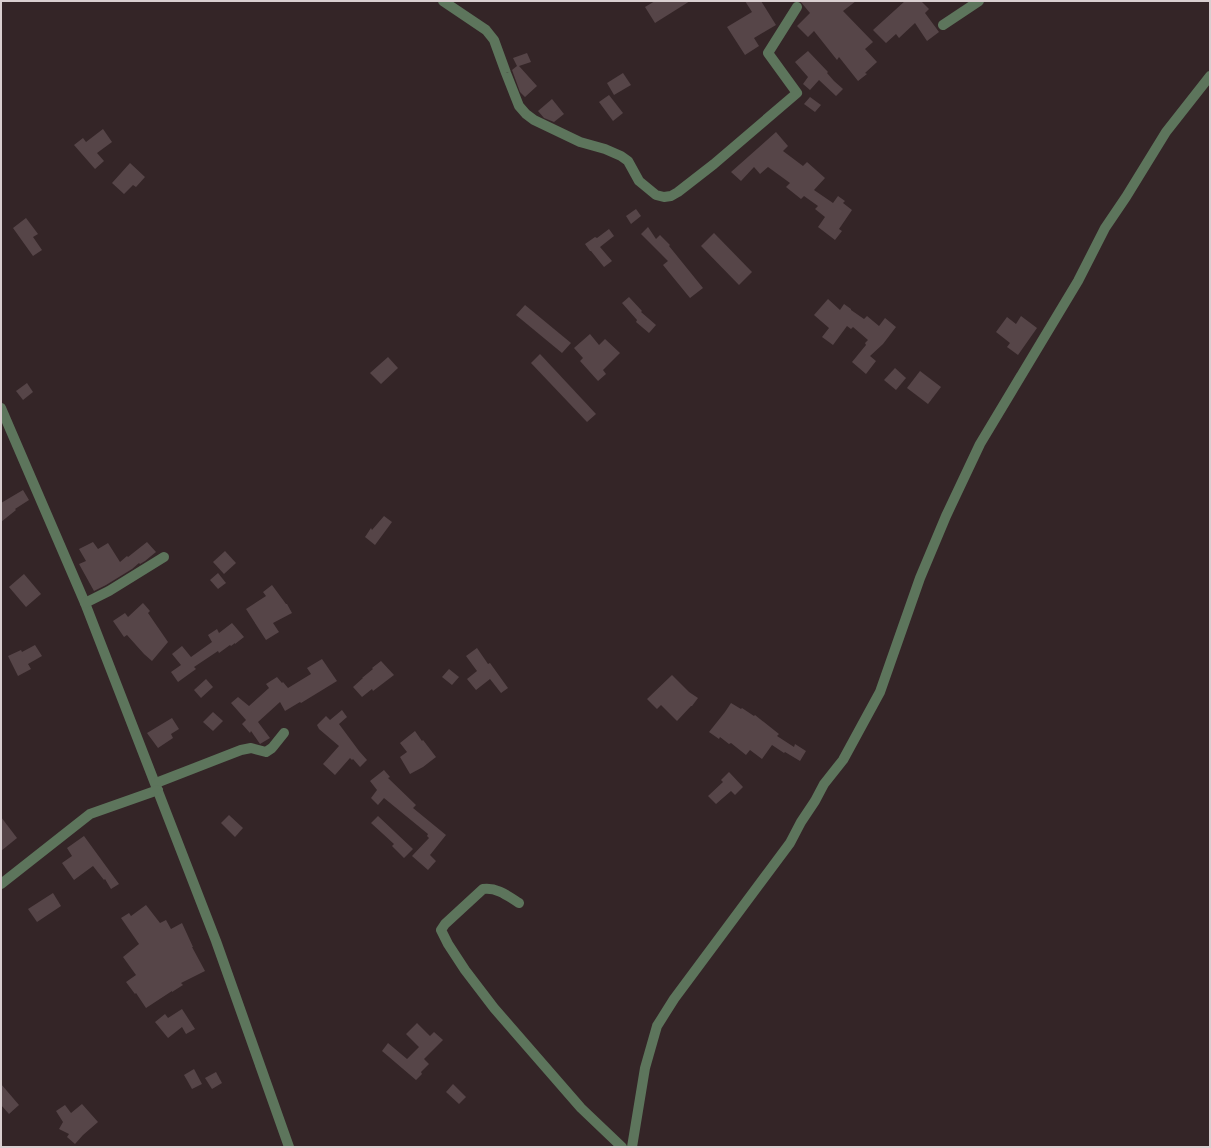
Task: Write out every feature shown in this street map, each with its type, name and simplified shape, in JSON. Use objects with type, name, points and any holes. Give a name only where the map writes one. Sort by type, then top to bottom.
[{"type":"street","points":[[443,1],[486,30],[494,40],[519,106],[526,114],[534,120],[580,142],[605,149],[621,156],[628,161],[639,182],[656,195],[664,197],[674,194],[714,164],[798,93],[768,53],[797,7]]},
{"type":"street","points":[[944,25],[979,1]]},
{"type":"street","points":[[632,1147],[645,1068],[657,1026],[699,964],[790,843],[824,784],[842,760],[880,692],[920,578],[946,516],[980,444],[1078,280],[1105,228],[1166,132],[1210,76]]},
{"type":"street","points":[[1,408],[85,603],[157,786],[216,941],[290,1147]]},
{"type":"street","points":[[85,603],[109,591],[164,558]]},
{"type":"street","points":[[1,884],[90,814],[241,750],[251,748],[266,752],[272,748],[284,733]]},
{"type":"street","points":[[519,903],[498,890],[489,888],[483,889],[445,924],[441,930],[443,937],[465,970],[494,1008],[550,1074],[581,1108],[622,1147]]},
{"type":"building","points":[[655,1],[690,1],[655,23],[645,7]]},
{"type":"building","points":[[745,1],[761,1],[776,25],[754,38],[759,46],[745,55],[727,27],[752,12]]},
{"type":"building","points":[[800,1],[856,1],[843,11],[873,42],[865,49],[877,62],[865,73],[867,74],[858,81],[839,57],[837,60],[814,31],[808,37],[797,26],[810,13]]},
{"type":"building","points":[[905,1],[921,1],[929,9],[925,13],[939,32],[927,41],[915,23],[899,38],[896,34],[886,43],[873,30]]},
{"type":"building","points":[[808,51],[828,72],[827,73],[834,81],[843,89],[836,96],[819,80],[810,90],[803,84],[808,77],[795,62]]},
{"type":"building","points":[[527,53],[531,62],[519,66],[537,86],[525,97],[520,92],[512,70],[517,66],[513,58]]},
{"type":"building","points":[[623,73],[631,85],[614,95],[607,83]]},
{"type":"building","points":[[609,95],[623,113],[613,121],[599,102]]},
{"type":"building","points":[[810,97],[821,105],[815,112],[804,104]]},
{"type":"building","points":[[552,99],[564,114],[554,122],[544,118],[538,111]]},
{"type":"building","points":[[103,129],[112,142],[97,153],[104,161],[95,169],[74,145],[83,138],[86,142]]},
{"type":"building","points":[[776,132],[788,146],[783,151],[803,166],[807,162],[825,178],[814,190],[833,203],[838,196],[845,201],[843,203],[852,210],[839,229],[842,231],[835,240],[818,227],[825,217],[815,209],[818,206],[804,196],[801,199],[786,187],[790,183],[768,167],[760,174],[754,167],[741,181],[731,172]]},
{"type":"building","points":[[130,163],[145,177],[136,187],[133,185],[124,194],[112,183]]},
{"type":"building","points":[[636,209],[641,216],[631,224],[626,216]]},
{"type":"building","points":[[26,218],[38,234],[33,237],[42,250],[33,256],[13,228]]},
{"type":"building","points":[[648,227],[656,239],[660,235],[670,245],[669,246],[703,288],[690,298],[663,265],[668,261],[641,234]]},
{"type":"building","points":[[609,229],[614,236],[600,247],[612,261],[604,267],[585,244],[595,237],[597,238]]},
{"type":"building","points":[[714,233],[752,272],[739,285],[701,246]]},
{"type":"building","points":[[629,297],[642,311],[641,312],[656,325],[649,333],[636,322],[637,320],[622,303]]},
{"type":"building","points":[[828,299],[840,310],[844,304],[864,319],[867,316],[879,326],[885,318],[896,327],[883,344],[870,356],[876,361],[866,374],[852,362],[866,345],[865,343],[868,340],[853,327],[851,329],[847,326],[833,345],[822,337],[829,328],[814,315]]},
{"type":"building","points":[[525,305],[571,343],[562,353],[516,315]]},
{"type":"building","points":[[1021,316],[1037,328],[1018,355],[1007,347],[1010,343],[996,332],[1007,317],[1016,324]]},
{"type":"building","points":[[590,334],[599,345],[605,339],[620,353],[603,370],[606,374],[598,381],[580,361],[583,358],[574,348]]},
{"type":"building","points":[[540,354],[596,414],[587,422],[531,363]]},
{"type":"building","points":[[388,357],[398,368],[381,384],[370,373]]},
{"type":"building","points":[[895,368],[906,378],[896,390],[884,380]]},
{"type":"building","points":[[920,371],[941,387],[928,404],[907,388]]},
{"type":"building","points":[[27,383],[33,392],[23,400],[16,391]]},
{"type":"building","points":[[23,490],[29,500],[15,509],[16,510],[1,522],[1,503]]},
{"type":"building","points":[[384,516],[392,522],[375,545],[365,537],[371,528],[372,530]]},
{"type":"building","points":[[93,542],[98,549],[108,543],[120,562],[147,542],[156,552],[145,561],[140,564],[139,563],[132,569],[94,591],[79,564],[86,561],[79,549]]},
{"type":"building","points":[[225,551],[236,563],[224,574],[213,562]]},
{"type":"building","points":[[218,573],[226,583],[218,589],[210,580]]},
{"type":"building","points":[[24,574],[41,594],[26,607],[9,587]]},
{"type":"building","points":[[272,585],[292,613],[273,623],[279,632],[266,640],[246,609],[266,596],[263,592]]},
{"type":"building","points":[[143,603],[150,611],[148,613],[168,642],[152,661],[127,635],[124,637],[113,621],[125,613],[128,617]]},
{"type":"building","points":[[232,623],[244,637],[219,653],[218,651],[194,667],[196,669],[178,682],[171,672],[181,665],[172,654],[182,646],[191,657],[212,642],[208,635],[217,629],[219,633]]},
{"type":"building","points":[[35,645],[42,656],[28,664],[31,669],[18,676],[8,656],[21,650],[22,652]]},
{"type":"building","points":[[477,648],[508,688],[501,693],[490,679],[476,690],[467,679],[477,671],[466,656]]},
{"type":"building","points":[[322,659],[337,681],[285,711],[280,702],[258,722],[270,738],[260,744],[251,731],[250,733],[242,724],[246,720],[231,703],[238,697],[249,706],[269,688],[266,684],[277,677],[288,688],[311,674],[307,668]]},
{"type":"building","points":[[381,661],[394,675],[373,691],[372,689],[362,697],[353,687]]},
{"type":"building","points":[[449,669],[459,677],[452,685],[442,677]]},
{"type":"building","points":[[672,675],[689,692],[698,698],[677,721],[661,705],[657,709],[647,699]]},
{"type":"building","points":[[206,679],[213,687],[201,698],[194,690]]},
{"type":"building","points":[[731,703],[754,716],[755,715],[779,734],[777,736],[794,747],[795,744],[806,751],[800,761],[772,745],[762,759],[750,750],[746,755],[731,743],[729,744],[720,737],[719,739],[709,732]]},
{"type":"building","points":[[342,710],[347,717],[339,724],[367,760],[360,767],[353,759],[352,760],[350,758],[335,775],[323,764],[339,746],[319,729],[317,725],[326,716],[330,720]]},
{"type":"building","points":[[213,712],[223,721],[213,731],[203,722]]},
{"type":"building","points":[[172,718],[179,729],[171,734],[173,738],[158,748],[147,733]]},
{"type":"building","points":[[415,731],[436,757],[423,767],[410,774],[400,757],[407,752],[400,743]]},
{"type":"building","points":[[384,770],[390,777],[388,778],[416,805],[413,808],[446,835],[430,855],[436,861],[428,870],[412,856],[429,838],[427,836],[428,834],[384,798],[378,805],[371,798],[377,790],[370,781]]},
{"type":"building","points":[[729,772],[743,787],[735,795],[731,791],[716,804],[708,796],[723,782],[721,780]]},
{"type":"building","points":[[229,815],[243,828],[235,837],[221,823]]},
{"type":"building","points":[[378,816],[413,849],[404,858],[392,846],[394,844],[371,823]]},
{"type":"building","points":[[1,817],[17,838],[1,851]]},
{"type":"building","points":[[84,836],[119,884],[111,889],[105,879],[104,880],[93,866],[74,880],[62,863],[72,856],[67,848]]},
{"type":"building","points":[[53,893],[61,906],[37,922],[28,909]]},
{"type":"building","points":[[146,905],[160,923],[166,920],[171,929],[182,923],[192,947],[205,971],[181,983],[183,985],[146,1008],[136,993],[135,994],[126,982],[136,975],[123,957],[139,944],[121,918],[129,913],[131,916]]},
{"type":"building","points":[[182,1009],[195,1029],[186,1034],[182,1027],[168,1038],[155,1022],[165,1014],[168,1018]]},
{"type":"building","points":[[417,1023],[430,1036],[434,1032],[443,1040],[424,1059],[429,1064],[416,1080],[382,1051],[388,1043],[407,1059],[419,1047],[406,1034]]},
{"type":"building","points":[[194,1069],[202,1084],[192,1089],[184,1075]]},
{"type":"building","points":[[216,1072],[222,1083],[212,1089],[205,1078]]},
{"type":"building","points":[[1,1084],[19,1105],[9,1114],[1,1105]]},
{"type":"building","points":[[453,1084],[466,1097],[459,1104],[446,1092]]},
{"type":"building","points":[[82,1104],[98,1122],[75,1144],[67,1137],[69,1134],[59,1129],[63,1122],[56,1111],[65,1105],[71,1113]]}]
